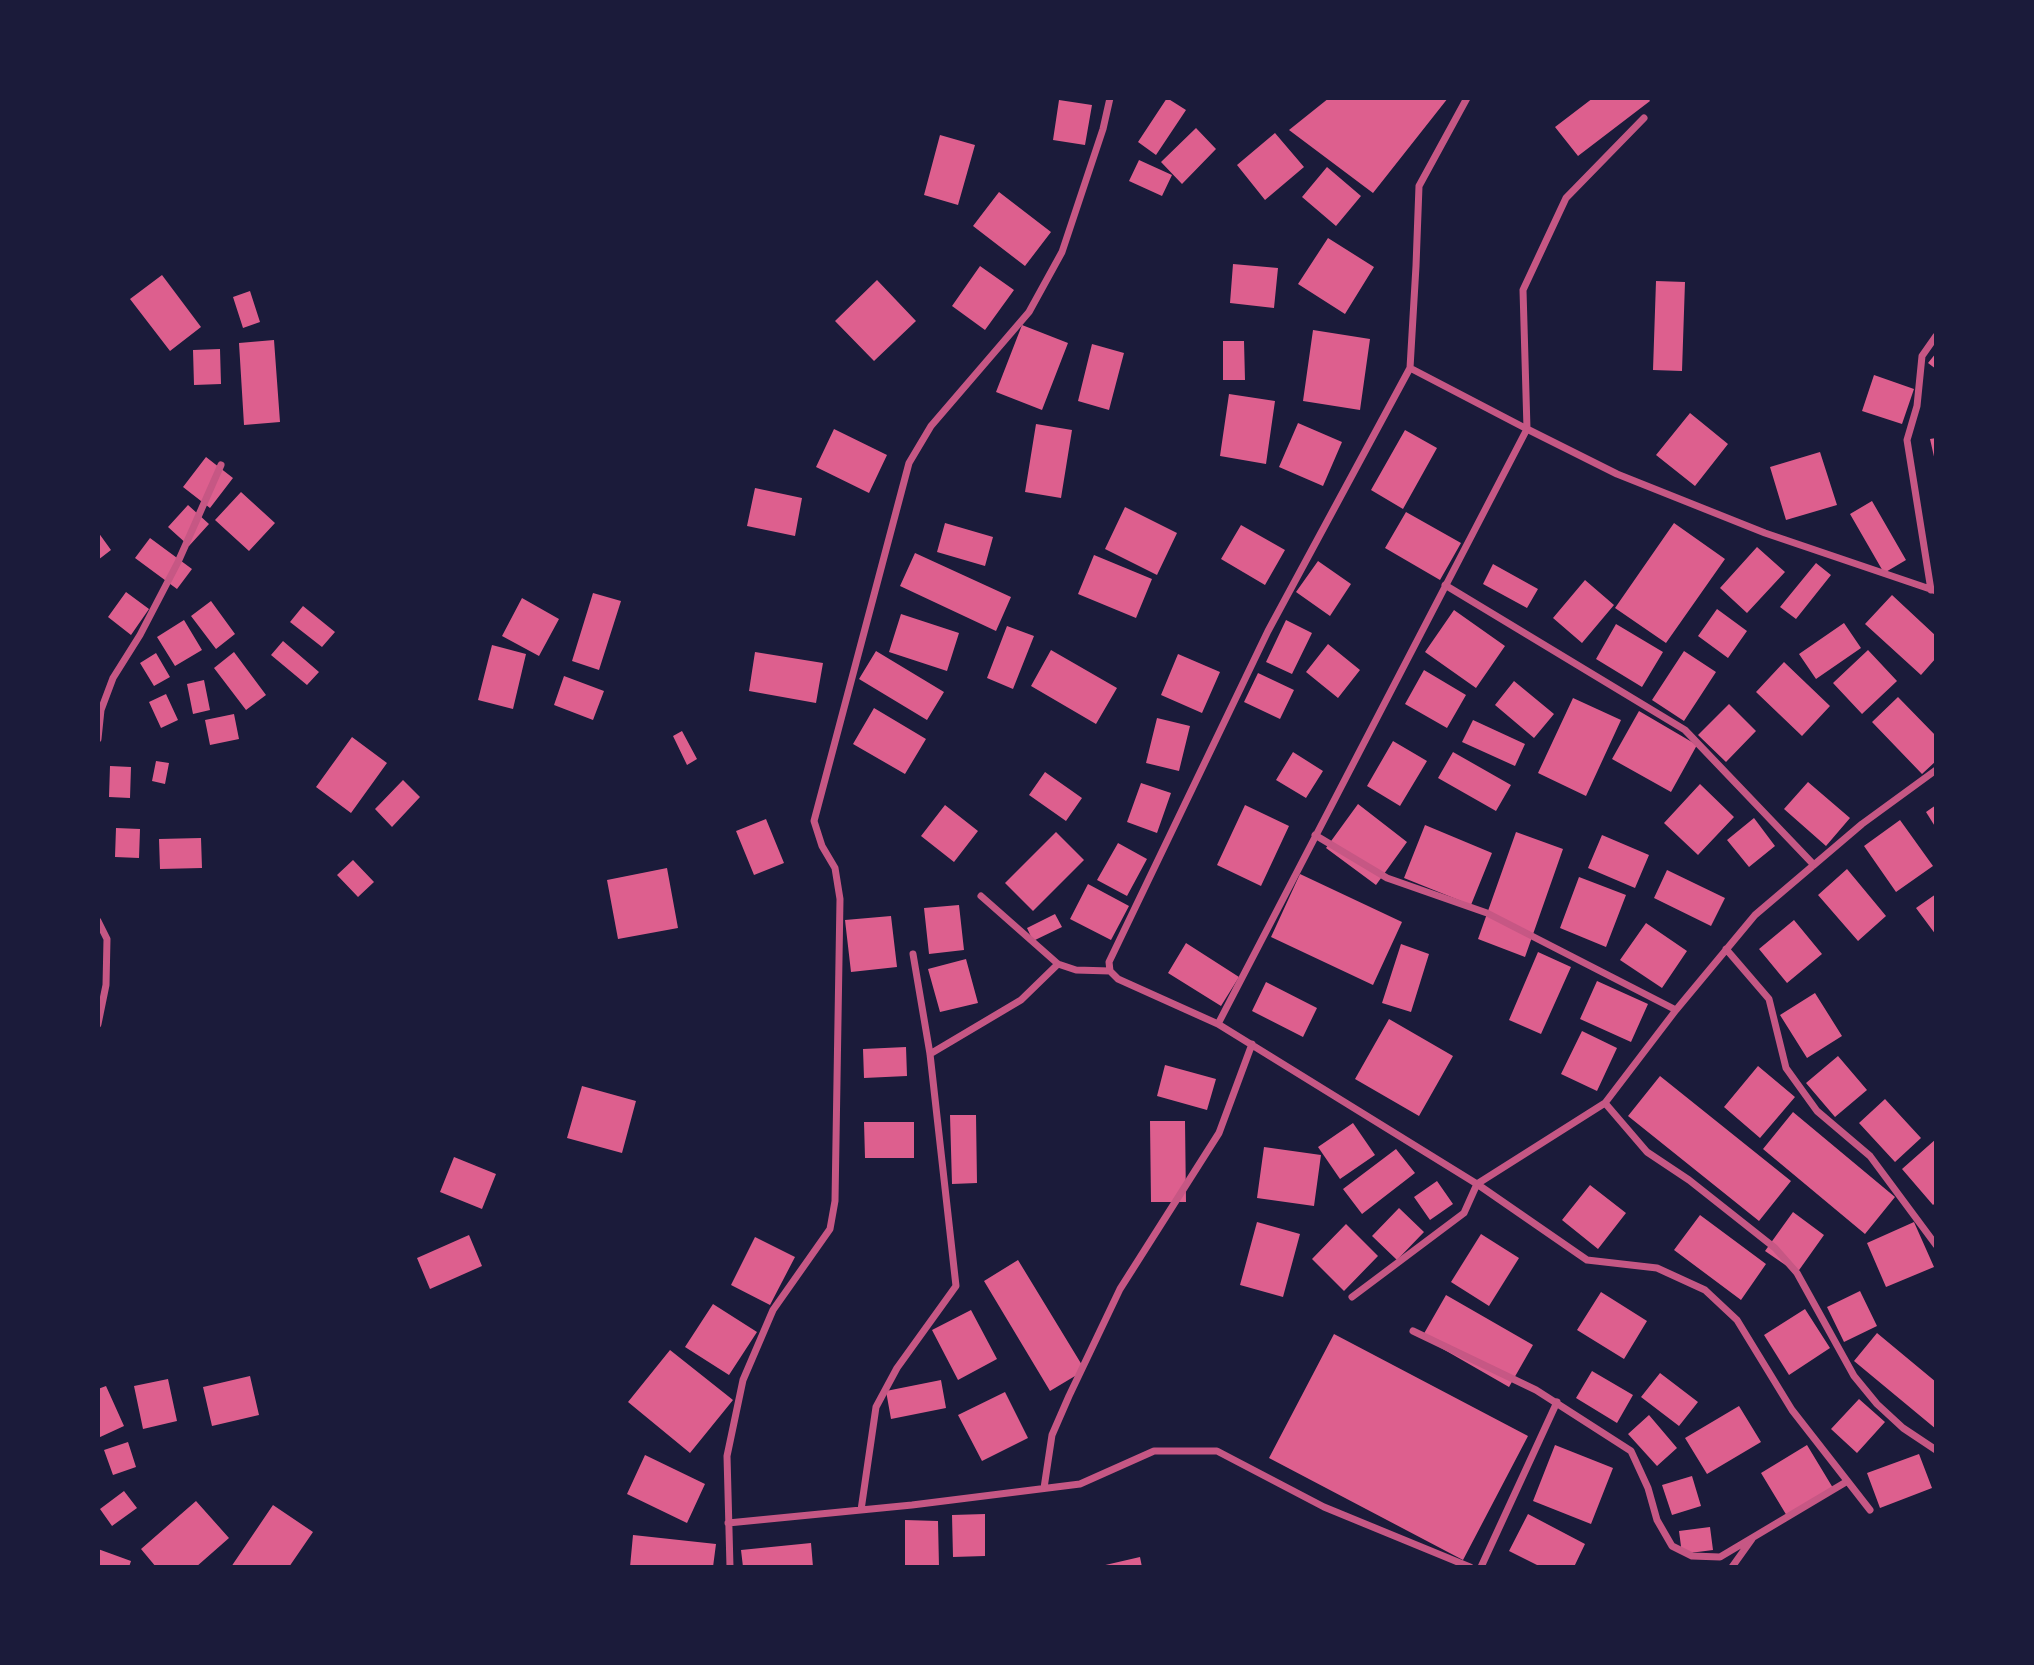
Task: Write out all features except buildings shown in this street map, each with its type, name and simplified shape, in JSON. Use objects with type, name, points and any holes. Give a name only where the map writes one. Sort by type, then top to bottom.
[{"type":"street","points":[[730,1567],[727,1456],[743,1380],[773,1310],[830,1229],[835,1201],[840,899],[835,868],[822,846],[814,821],[909,463],[931,426],[1029,312],[1062,252],[1103,129],[1110,98]]},
{"type":"street","points":[[1467,98],[1419,187],[1410,368],[1268,631],[1109,962],[1110,971],[1118,979],[1218,1024],[1252,1044],[1476,1184],[1587,1260],[1657,1268],[1705,1290],[1737,1320],[1792,1410],[1870,1510]]},
{"type":"street","points":[[1218,1024],[1527,429],[1523,290],[1566,198],[1644,118]]},
{"type":"street","points":[[1410,368],[1629,479],[1765,533],[1933,591],[1907,440],[1917,406],[1922,356],[1936,336]]},
{"type":"street","points":[[98,739],[101,710],[113,678],[140,635],[178,562],[221,465]]},
{"type":"street","points":[[1446,585],[1685,730],[1814,865]]},
{"type":"street","points":[[1352,1297],[1464,1213],[1476,1184],[1605,1103],[1676,1010],[1755,915],[1863,824],[1936,770]]},
{"type":"street","points":[[1315,835],[1387,878],[1486,913],[1676,1010]]},
{"type":"street","points":[[981,897],[1058,964],[1076,970],[1110,971]]},
{"type":"street","points":[[98,921],[107,939],[106,985],[98,1024]]},
{"type":"street","points":[[1726,949],[1769,999],[1786,1068],[1817,1111],[1870,1156],[1936,1245]]},
{"type":"street","points":[[861,1510],[876,1407],[897,1368],[956,1286],[930,1054],[913,954]]},
{"type":"street","points":[[930,1054],[1021,1000],[1058,964]]},
{"type":"street","points":[[1044,1488],[1052,1435],[1069,1396],[1120,1289],[1219,1133],[1252,1044]]},
{"type":"street","points":[[1605,1103],[1647,1152],[1689,1180],[1775,1248],[1797,1273],[1854,1376],[1877,1404],[1903,1428],[1936,1450]]},
{"type":"street","points":[[1413,1331],[1558,1402],[1631,1451],[1648,1488],[1657,1520],[1672,1546],[1692,1556],[1720,1558],[1754,1535],[1846,1482]]},
{"type":"street","points":[[1481,1567],[1558,1402]]},
{"type":"street","points":[[728,1523],[1080,1484],[1154,1451],[1217,1451],[1324,1507],[1470,1567]]},
{"type":"street","points":[[1732,1567],[1754,1535]]}]
